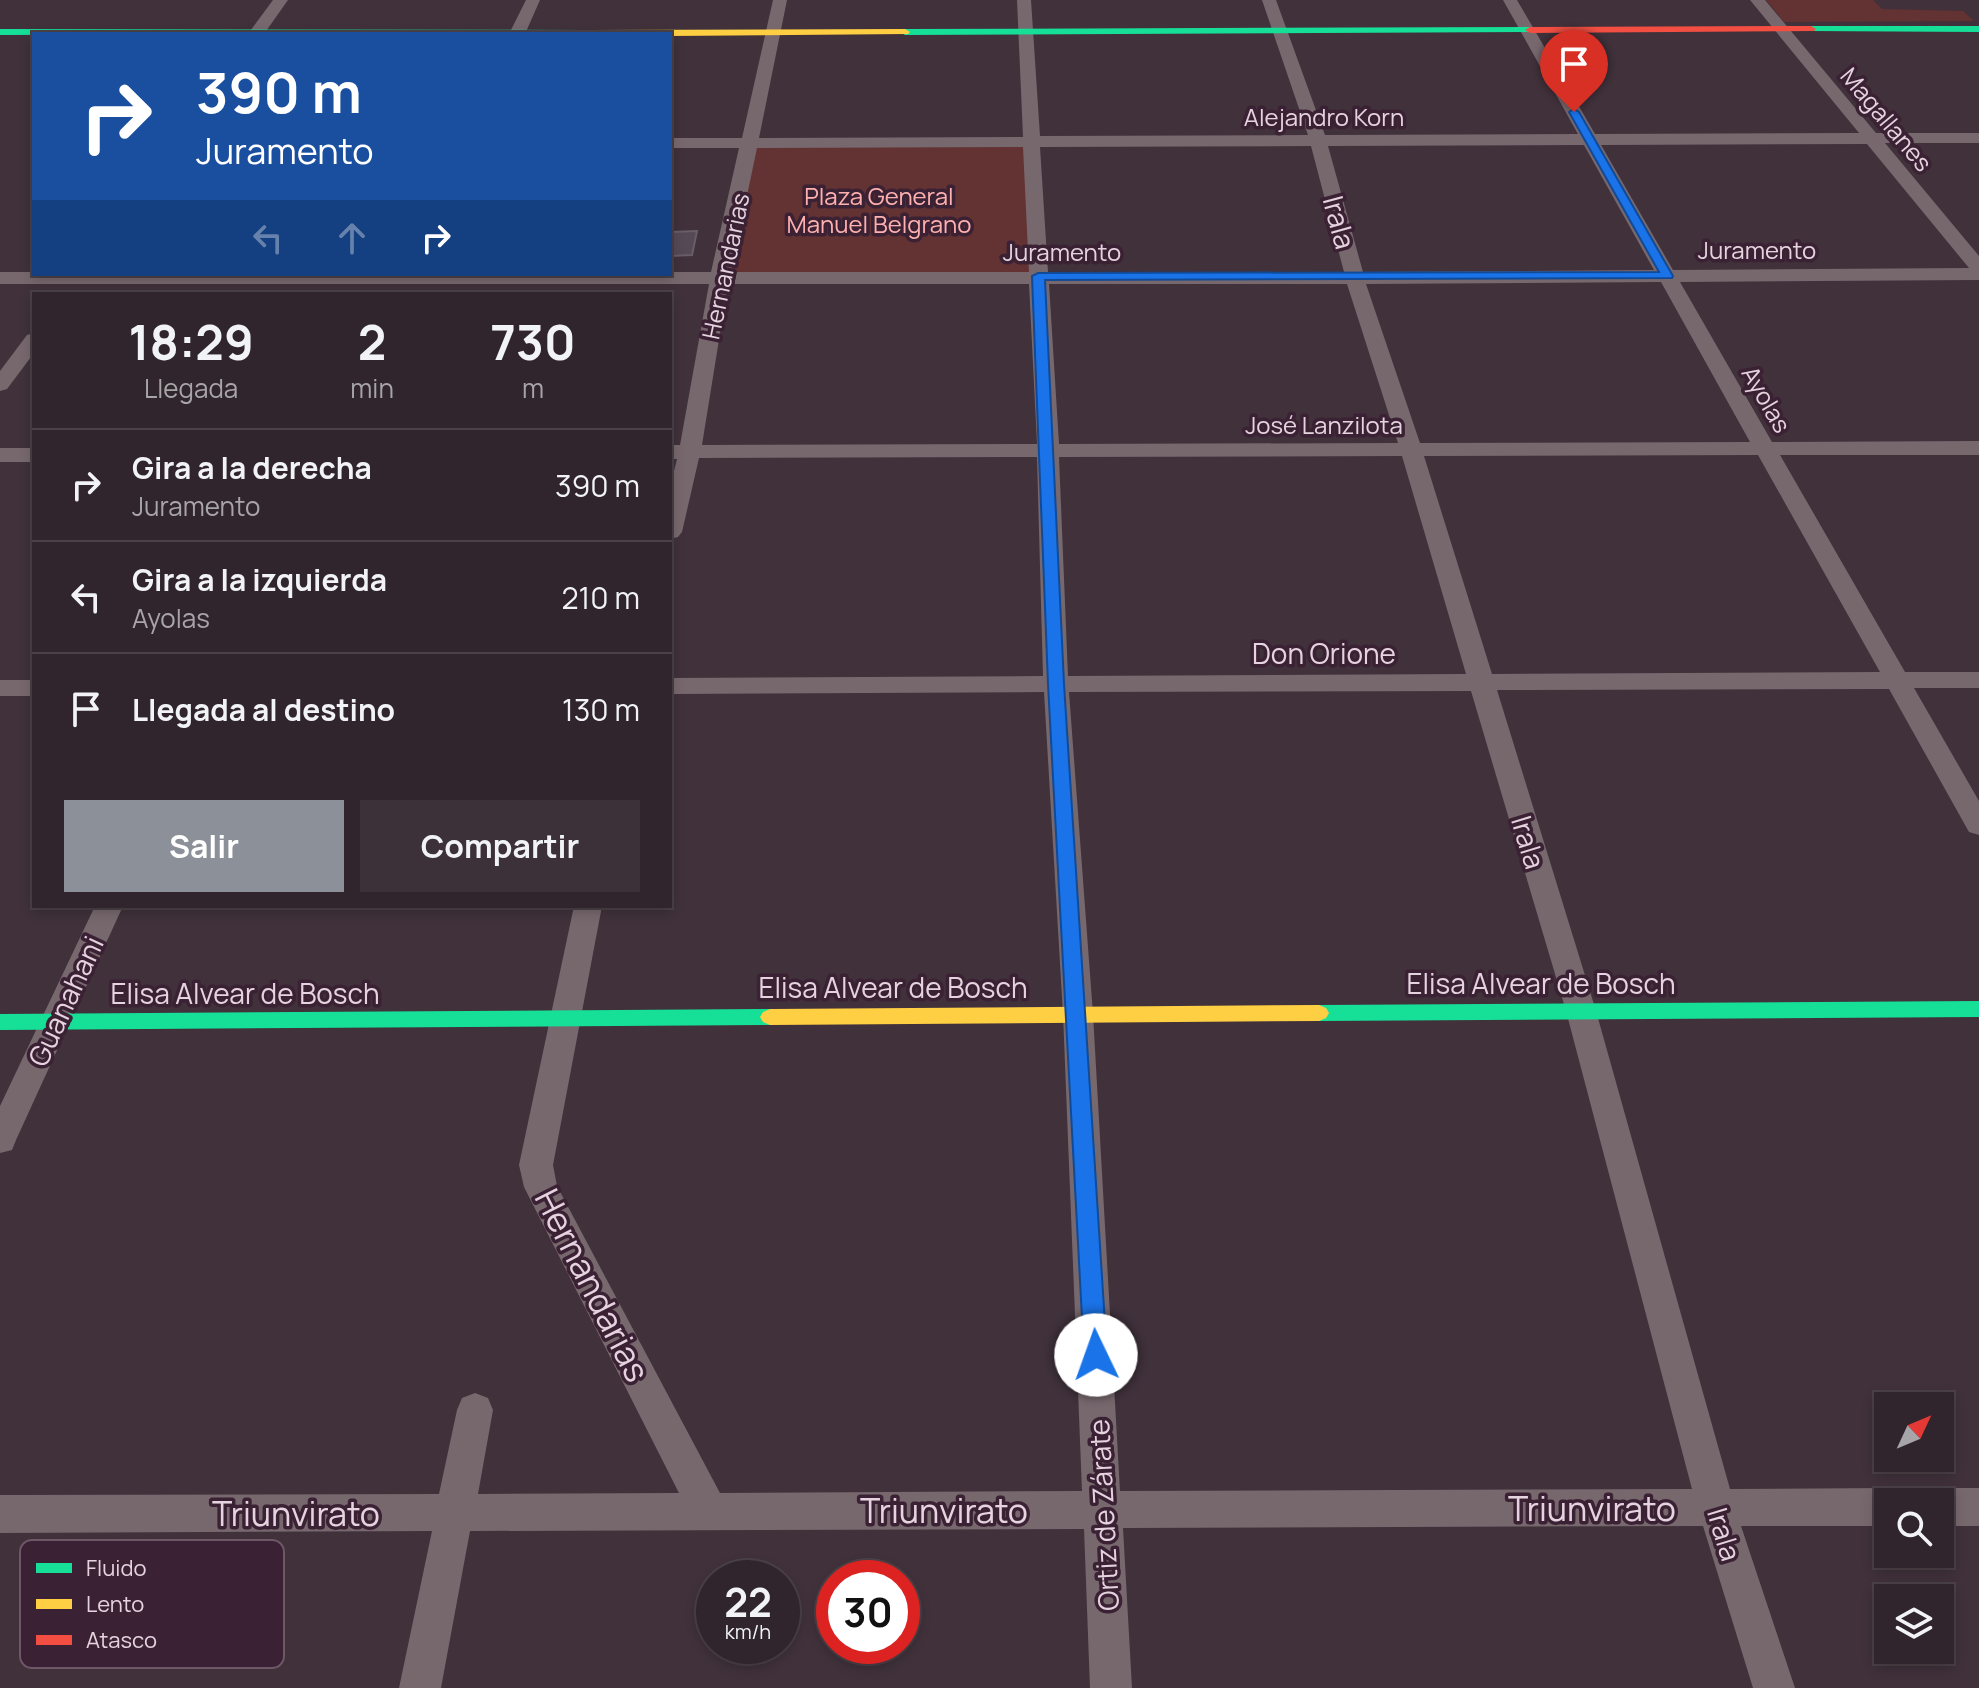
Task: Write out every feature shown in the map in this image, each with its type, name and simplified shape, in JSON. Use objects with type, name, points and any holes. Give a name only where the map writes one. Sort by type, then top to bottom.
[{"type":"street","points":[[257,32],[281,0]]},
{"type":"street","points":[[519,32],[533,0]]},
{"type":"street","name":"Hernandarias","points":[[672,516],[680,452],[751,143],[780,0]]},
{"type":"street","name":"Ortiz de Zárate","points":[[1024,0],[1048,451],[1056,684],[1078,1014],[1111,1688]]},
{"type":"street","name":"Irala","points":[[1269,0],[1318,140],[1355,278],[1411,449],[1581,1011],[1716,1508],[1774,1688]]},
{"type":"street","name":"Ayolas","points":[[1510,0],[1979,825]]},
{"type":"street","name":"Magallanes","points":[[1757,0],[1979,268]]},
{"type":"street","points":[[63,31],[72,10]]},
{"type":"street","points":[[672,33],[1979,29]]},
{"type":"street","points":[[0,32],[127,32]]},
{"type":"street","name":"Alejandro Korn","points":[[672,143],[1979,138]]},
{"type":"street","name":"Juramento","points":[[0,278],[75,282],[1979,274]]},
{"type":"street","points":[[0,385],[32,342]]},
{"type":"street","name":"José Lanzilota","points":[[680,452],[1979,448]]},
{"type":"street","points":[[0,455],[32,455]]},
{"type":"street","name":"Don Orione","points":[[672,686],[1979,680]]},
{"type":"street","points":[[0,688],[32,688]]},
{"type":"street","name":"Guanahani","points":[[0,1140],[108,908]]},
{"type":"street","name":"Hernandarias","points":[[588,908],[536,1165],[541,1187],[709,1511]]},
{"type":"street","name":"Elisa Alvear de Bosch","points":[[0,1022],[1979,1009]]},
{"type":"street","points":[[420,1688],[475,1410]]},
{"type":"street","name":"Triunvirato","points":[[0,1514],[1874,1507]]},
{"type":"street","points":[[1954,1507],[1979,1507]]},
{"type":"green space","points":[[1766,0],[1873,0],[1882,9],[1963,11],[1974,21],[1784,22]]},
{"type":"green space","name":"Plaza General Manuel Belgrano","points":[[1032,142],[1038,276],[720,277],[751,143]]},
{"type":"building","points":[[697,231],[692,255],[672,256],[672,232]]},
{"type":"traffic: fast","points":[[1811,29],[1979,29]]},
{"type":"traffic: fast","points":[[905,32],[1530,30]]},
{"type":"traffic: fast","points":[[0,32],[32,32]]},
{"type":"traffic: fast","points":[[1319,1013],[1979,1009]]},
{"type":"traffic: fast","points":[[0,1022],[770,1017]]},
{"type":"traffic: slow","points":[[672,33],[905,32]]},
{"type":"traffic: slow","points":[[770,1017],[1319,1013]]},
{"type":"traffic: jam","points":[[1530,30],[1811,29]]},
{"type":"route","points":[[1096,1355],[1056,684],[1038,276],[1667,276],[1574,112]]}]
